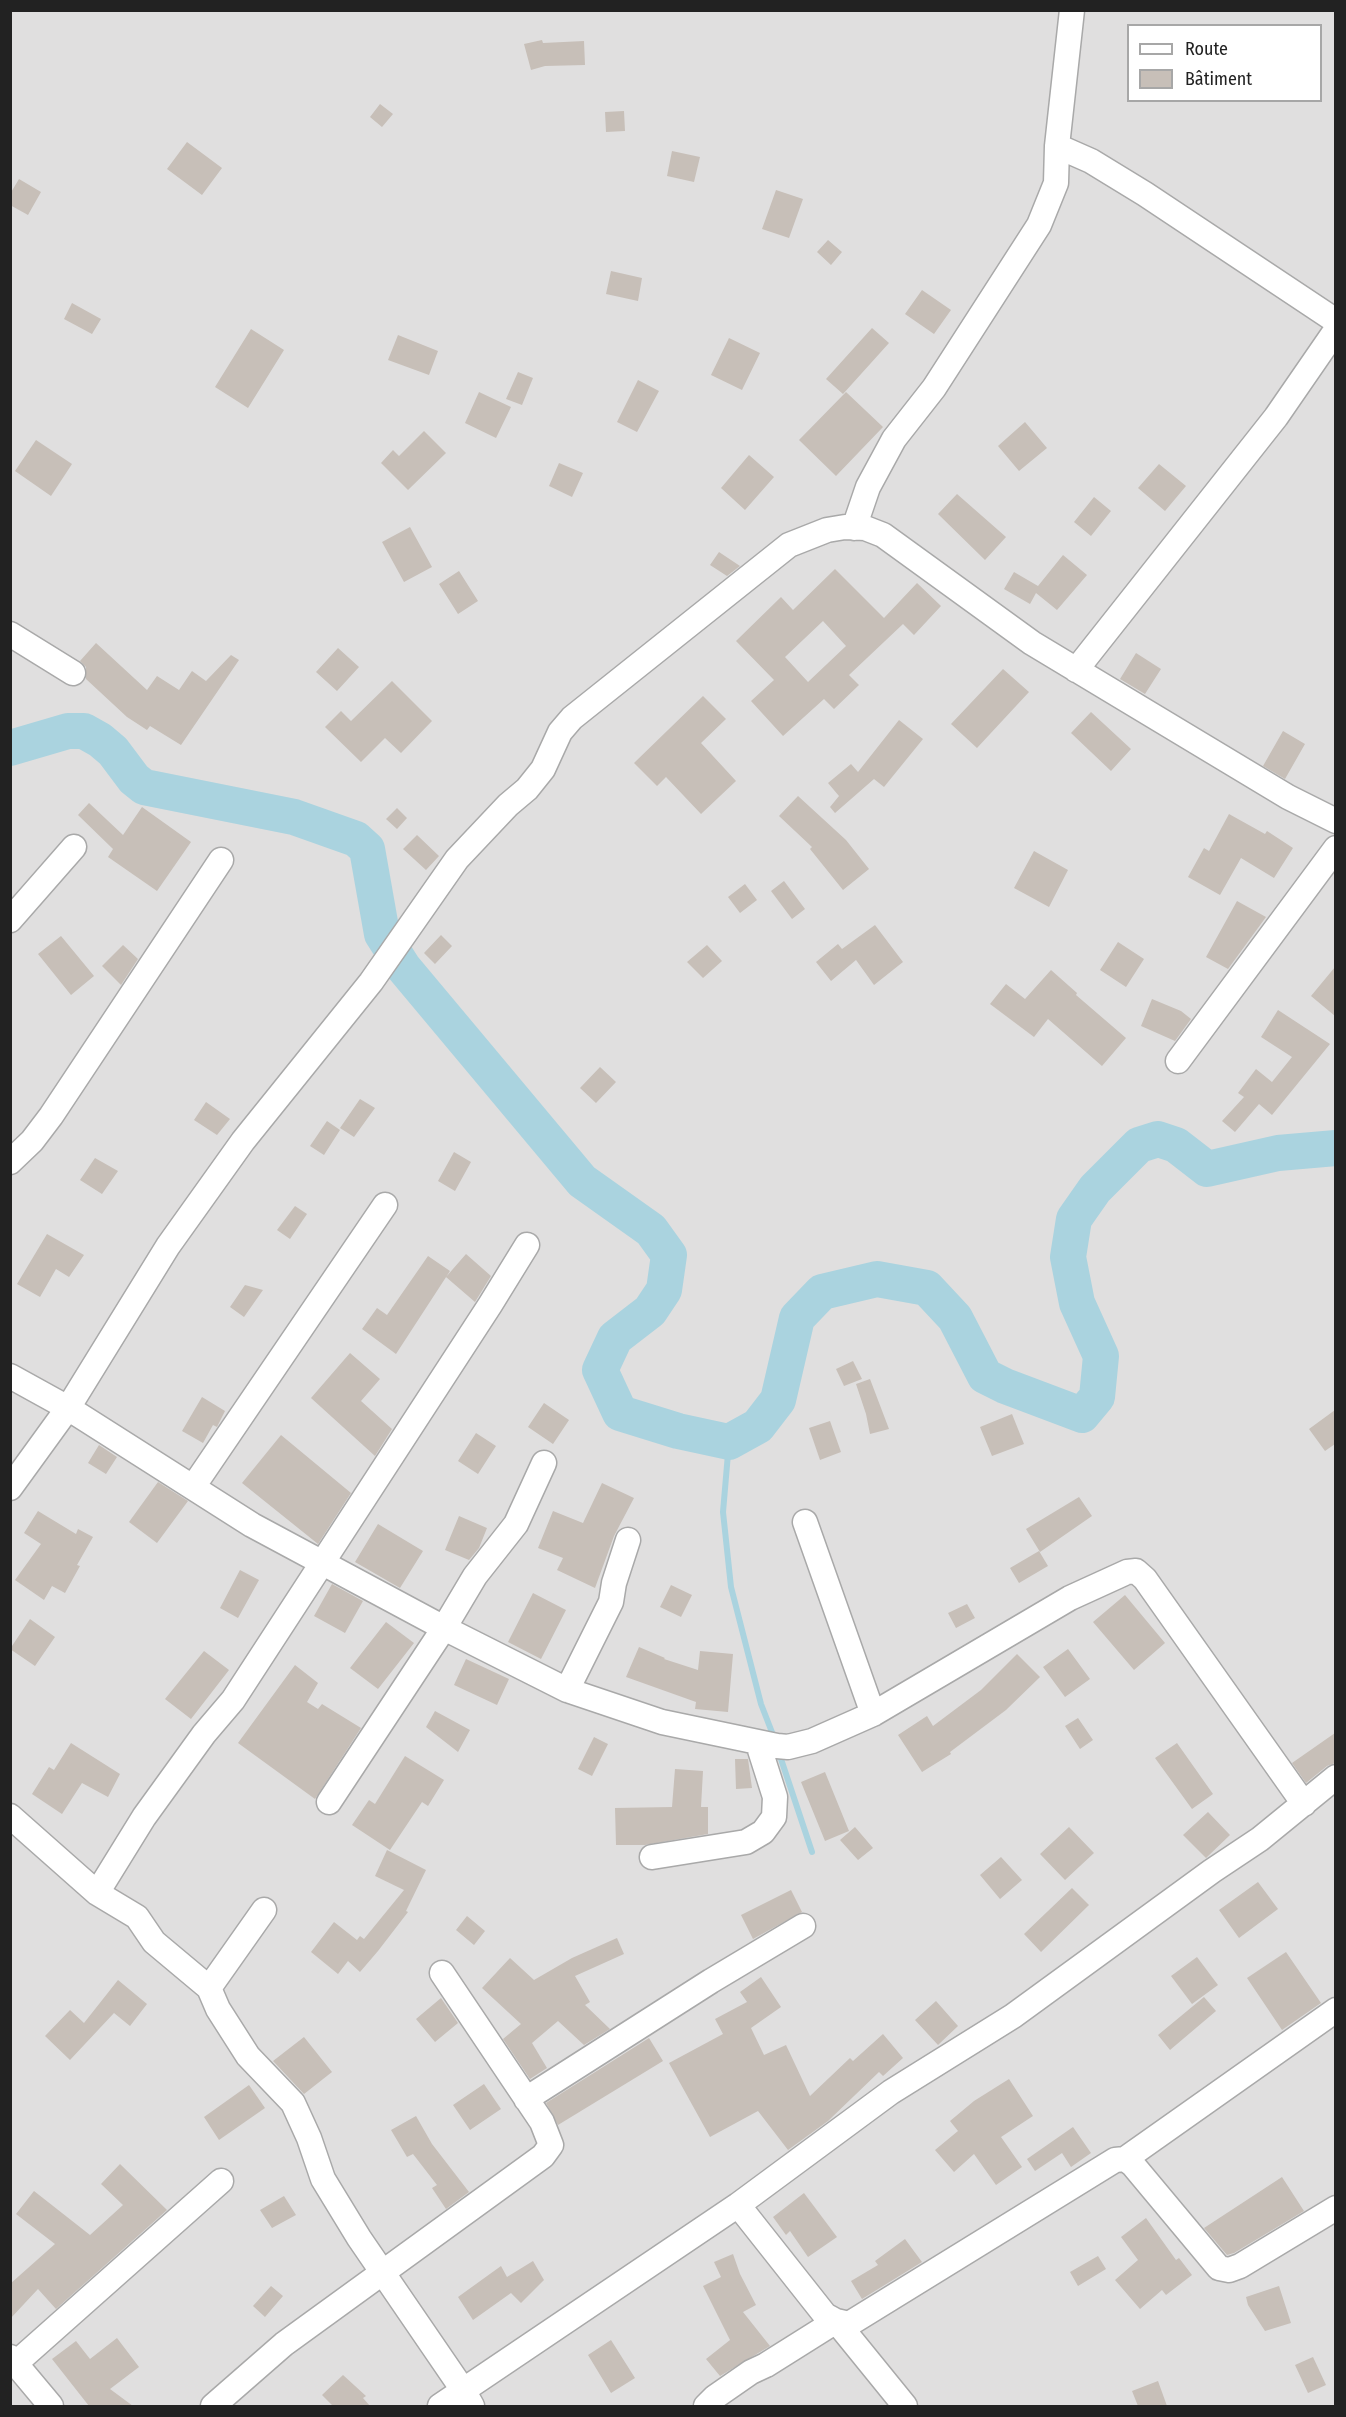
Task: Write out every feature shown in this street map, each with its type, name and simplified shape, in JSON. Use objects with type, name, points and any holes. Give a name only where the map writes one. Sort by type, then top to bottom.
[{"type":"street","points":[[854,528],[868,487],[894,439],[934,388],[1039,225],[1056,183],[1057,146],[1072,10]]},
{"type":"street","points":[[1057,146],[1091,161],[1145,194],[1335,321]]},
{"type":"street","points":[[1077,670],[1276,417],[1335,330]]},
{"type":"street","points":[[10,1488],[68,1408],[175,1237],[243,1141],[400,943],[458,859],[508,805],[527,789],[537,776],[560,732],[572,718],[789,545],[827,530],[865,528],[883,535],[1032,643],[1288,797],[1335,820]]},
{"type":"street","points":[[10,634],[73,673]]},
{"type":"street","points":[[10,920],[74,848]]},
{"type":"street","points":[[1178,1061],[1335,848]]},
{"type":"street","points":[[10,1162],[32,1141],[51,1116],[221,860]]},
{"type":"street","points":[[193,1487],[385,1205]]},
{"type":"street","points":[[97,1893],[144,1817],[204,1734],[233,1700],[527,1245]]},
{"type":"street","points":[[10,1376],[68,1408],[252,1525],[444,1628],[567,1690],[662,1722],[762,1743],[788,1747],[812,1741],[873,1714],[1070,1598],[1127,1572],[1136,1571],[1145,1579],[1304,1804]]},
{"type":"street","points":[[329,1802],[444,1628],[475,1576],[516,1524],[544,1463]]},
{"type":"street","points":[[805,1522],[873,1714]]},
{"type":"street","points":[[567,1690],[612,1602],[614,1583],[628,1540]]},
{"type":"street","points":[[652,1857],[746,1842],[763,1832],[774,1817],[776,1797],[760,1750],[762,1743]]},
{"type":"street","points":[[440,2406],[468,2398],[738,2205],[891,2092],[1012,2016],[1212,1871],[1260,1839],[1335,1777]]},
{"type":"street","points":[[10,1816],[97,1893],[137,1917],[154,1942],[209,1988],[218,2009],[248,2056],[293,2103],[309,2138],[323,2179],[383,2274],[468,2398]]},
{"type":"street","points":[[209,1988],[264,1910]]},
{"type":"street","points":[[526,2099],[711,1981],[803,1926]]},
{"type":"street","points":[[213,2406],[284,2344],[543,2156],[551,2145],[542,2122],[442,1973]]},
{"type":"street","points":[[738,2205],[825,2315],[849,2324],[1115,2160],[1125,2159],[1335,2010]]},
{"type":"street","points":[[1125,2159],[1133,2164],[1219,2268],[1229,2270],[1240,2266],[1335,2210]]},
{"type":"street","points":[[51,2406],[13,2360],[221,2181]]},
{"type":"street","points":[[706,2406],[751,2372],[836,2321]]},
{"type":"street","points":[[836,2321],[905,2406]]},
{"type":"shaded area","points":[[11,11],[1335,11],[1335,2406],[11,2406]]},
{"type":"building","points":[[542,40],[543,43],[584,41],[585,65],[545,66],[531,70],[524,44]]},
{"type":"building","points":[[380,104],[393,114],[382,127],[370,117]]},
{"type":"building","points":[[624,111],[625,131],[606,132],[605,112]]},
{"type":"building","points":[[187,142],[222,168],[202,195],[167,169]]},
{"type":"building","points":[[672,151],[700,157],[694,182],[667,176]]},
{"type":"building","points":[[19,179],[41,192],[28,215],[10,205],[10,194]]},
{"type":"building","points":[[776,190],[803,199],[789,238],[762,229]]},
{"type":"building","points":[[828,240],[842,252],[831,265],[817,252]]},
{"type":"building","points":[[611,271],[642,278],[638,301],[606,294]]},
{"type":"building","points":[[922,290],[951,310],[934,334],[905,314]]},
{"type":"building","points":[[72,303],[101,319],[92,334],[64,319]]},
{"type":"building","points":[[872,328],[889,343],[843,394],[826,379]]},
{"type":"building","points":[[251,329],[284,350],[248,408],[215,387]]},
{"type":"building","points":[[398,335],[438,351],[429,375],[388,360]]},
{"type":"building","points":[[729,338],[760,353],[742,390],[711,375]]},
{"type":"building","points":[[518,372],[533,378],[522,405],[506,399]]},
{"type":"building","points":[[638,380],[659,391],[637,432],[617,422]]},
{"type":"building","points":[[479,392],[511,407],[496,438],[465,423]]},
{"type":"building","points":[[846,392],[883,427],[836,476],[799,440]]},
{"type":"building","points":[[1025,422],[1047,448],[1019,471],[998,446]]},
{"type":"building","points":[[424,431],[446,453],[408,490],[381,463],[393,450],[399,456]]},
{"type":"building","points":[[36,440],[72,464],[51,496],[15,471]]},
{"type":"building","points":[[749,455],[774,477],[745,510],[721,488]]},
{"type":"building","points":[[559,463],[583,473],[572,497],[549,486]]},
{"type":"building","points":[[1159,464],[1186,486],[1165,511],[1138,488]]},
{"type":"building","points":[[957,494],[1006,537],[985,560],[938,514]]},
{"type":"building","points":[[1094,497],[1111,511],[1091,536],[1074,522]]},
{"type":"building","points":[[410,527],[432,567],[404,582],[382,542]]},
{"type":"building","points":[[719,552],[740,566],[727,576],[710,565]]},
{"type":"building","points":[[1063,555],[1087,575],[1057,610],[1036,593],[1030,604],[1004,589],[1014,572],[1038,586]]},
{"type":"building","points":[[835,569],[884,618],[917,583],[941,606],[914,635],[903,624],[849,675],[859,685],[834,709],[824,699],[783,736],[751,701],[774,680],[736,641],[781,597],[793,610]],"holes":[[[823,621],[846,646],[808,682],[785,657]]]},
{"type":"building","points":[[459,571],[478,601],[458,614],[439,584]]},
{"type":"building","points":[[96,643],[147,690],[157,676],[179,690],[192,671],[206,681],[231,655],[239,660],[181,745],[150,726],[147,730],[127,717],[86,679],[86,667],[80,661]]},
{"type":"building","points":[[338,648],[359,667],[337,691],[316,672]]},
{"type":"building","points":[[1136,653],[1161,669],[1145,694],[1120,679]]},
{"type":"building","points":[[1003,669],[1029,692],[977,748],[951,724]]},
{"type":"building","points":[[392,681],[432,721],[401,753],[385,738],[361,762],[325,727],[341,711],[351,721]]},
{"type":"building","points":[[703,696],[726,719],[701,743],[736,781],[701,814],[666,777],[657,786],[634,763]]},
{"type":"building","points":[[1091,712],[1131,749],[1111,771],[1071,733]]},
{"type":"building","points":[[899,720],[923,739],[884,787],[874,779],[835,813],[830,807],[839,796],[828,783],[851,764],[858,772]]},
{"type":"building","points":[[1283,731],[1305,744],[1285,779],[1263,766]]},
{"type":"building","points":[[798,796],[846,840],[869,869],[843,890],[810,849],[812,847],[779,816]]},
{"type":"building","points":[[89,803],[123,835],[142,807],[191,842],[157,891],[108,857],[113,849],[78,815]]},
{"type":"building","points":[[397,808],[407,818],[397,829],[386,819]]},
{"type":"building","points":[[1229,814],[1265,834],[1267,831],[1293,848],[1274,878],[1241,858],[1220,895],[1188,877],[1204,848],[1209,851]]},
{"type":"building","points":[[417,835],[439,856],[426,870],[403,849]]},
{"type":"building","points":[[1034,851],[1068,870],[1049,907],[1014,888]]},
{"type":"building","points":[[784,881],[805,909],[792,919],[771,891]]},
{"type":"building","points":[[745,884],[757,900],[740,913],[728,897]]},
{"type":"building","points":[[1237,901],[1266,917],[1228,969],[1206,957]]},
{"type":"building","points":[[875,925],[903,962],[874,985],[856,960],[831,981],[816,962],[838,944],[842,949]]},
{"type":"building","points":[[441,935],[452,946],[435,964],[424,953]]},
{"type":"building","points":[[61,936],[94,976],[71,995],[38,954]]},
{"type":"building","points":[[1118,942],[1144,959],[1126,987],[1100,970]]},
{"type":"building","points":[[123,945],[138,959],[121,985],[102,966]]},
{"type":"building","points":[[707,945],[722,961],[703,978],[687,962]]},
{"type":"building","points":[[1335,967],[1335,1016],[1311,996]]},
{"type":"building","points":[[1051,970],[1126,1038],[1102,1066],[1048,1019],[1034,1037],[990,1004],[1006,984],[1025,999]]},
{"type":"building","points":[[1152,999],[1181,1011],[1191,1019],[1175,1041],[1141,1026]]},
{"type":"building","points":[[1278,1010],[1330,1044],[1272,1115],[1259,1104],[1235,1132],[1222,1121],[1244,1097],[1238,1093],[1256,1069],[1272,1082],[1292,1057],[1261,1037]]},
{"type":"building","points":[[600,1067],[616,1082],[596,1103],[580,1088]]},
{"type":"building","points":[[360,1099],[375,1108],[354,1137],[340,1128]]},
{"type":"building","points":[[206,1102],[230,1119],[217,1135],[194,1120]]},
{"type":"building","points":[[327,1121],[340,1130],[324,1155],[310,1146]]},
{"type":"building","points":[[454,1152],[471,1162],[455,1191],[438,1181]]},
{"type":"building","points":[[95,1158],[118,1171],[102,1194],[80,1180]]},
{"type":"building","points":[[295,1206],[307,1214],[290,1239],[277,1230]]},
{"type":"building","points":[[47,1234],[84,1255],[69,1277],[56,1269],[40,1297],[17,1284]]},
{"type":"building","points":[[466,1254],[491,1276],[475,1302],[446,1277]]},
{"type":"building","points":[[428,1256],[450,1271],[396,1354],[362,1329],[377,1308],[387,1315]]},
{"type":"building","points":[[245,1285],[263,1290],[244,1317],[230,1307]]},
{"type":"building","points":[[350,1353],[380,1379],[361,1401],[392,1429],[375,1456],[311,1398]]},
{"type":"building","points":[[853,1361],[862,1379],[844,1386],[836,1369]]},
{"type":"building","points":[[870,1379],[889,1429],[870,1434],[856,1384]]},
{"type":"building","points":[[202,1397],[225,1411],[217,1427],[213,1425],[203,1443],[182,1431]]},
{"type":"building","points":[[544,1403],[569,1420],[553,1444],[528,1427]]},
{"type":"building","points":[[1335,1410],[1335,1444],[1325,1451],[1309,1429]]},
{"type":"building","points":[[1012,1414],[1024,1444],[992,1456],[980,1427]]},
{"type":"building","points":[[830,1421],[841,1452],[820,1460],[809,1428]]},
{"type":"building","points":[[476,1433],[496,1446],[478,1474],[458,1461]]},
{"type":"building","points":[[281,1435],[351,1493],[318,1544],[242,1483]]},
{"type":"building","points":[[99,1445],[117,1457],[106,1474],[88,1463]]},
{"type":"building","points":[[158,1482],[188,1501],[157,1543],[129,1522]]},
{"type":"building","points":[[602,1483],[634,1498],[614,1536],[595,1588],[557,1570],[563,1558],[538,1548],[553,1511],[583,1523]]},
{"type":"building","points":[[1079,1497],[1092,1516],[1040,1552],[1026,1529]]},
{"type":"building","points":[[38,1511],[76,1534],[78,1529],[93,1537],[65,1593],[52,1586],[44,1600],[15,1580],[41,1544],[24,1533]]},
{"type":"building","points":[[459,1516],[487,1528],[479,1548],[469,1560],[445,1550]]},
{"type":"building","points":[[378,1524],[423,1551],[400,1588],[355,1562]]},
{"type":"building","points":[[1039,1551],[1048,1566],[1019,1583],[1010,1568]]},
{"type":"building","points":[[240,1570],[259,1580],[238,1618],[220,1608]]},
{"type":"building","points":[[332,1584],[363,1601],[345,1633],[314,1616]]},
{"type":"building","points":[[671,1585],[692,1595],[681,1617],[660,1607]]},
{"type":"building","points":[[533,1593],[566,1610],[541,1659],[508,1642]]},
{"type":"building","points":[[1125,1595],[1165,1643],[1134,1670],[1093,1622]]},
{"type":"building","points":[[967,1604],[975,1618],[956,1628],[948,1613]]},
{"type":"building","points":[[30,1619],[55,1637],[35,1666],[10,1649]]},
{"type":"building","points":[[386,1622],[414,1643],[378,1689],[350,1668]]},
{"type":"building","points":[[639,1647],[664,1659],[698,1670],[700,1651],[733,1654],[728,1712],[695,1709],[696,1702],[626,1677]]},
{"type":"building","points":[[1068,1649],[1090,1679],[1065,1697],[1043,1667]]},
{"type":"building","points":[[204,1651],[229,1670],[191,1719],[165,1699]]},
{"type":"building","points":[[1017,1654],[1040,1677],[1006,1710],[950,1752],[951,1754],[922,1772],[898,1735],[927,1716],[933,1726],[981,1690]]},
{"type":"building","points":[[466,1659],[509,1679],[497,1705],[454,1685]]},
{"type":"building","points":[[295,1665],[318,1683],[307,1702],[318,1709],[322,1704],[361,1728],[315,1799],[238,1743]]},
{"type":"building","points":[[435,1711],[470,1730],[458,1752],[426,1727]]},
{"type":"building","points":[[1078,1718],[1093,1740],[1080,1749],[1065,1726]]},
{"type":"building","points":[[1335,1733],[1335,1763],[1327,1766],[1306,1783],[1292,1763]]},
{"type":"building","points":[[594,1737],[608,1744],[592,1776],[578,1769]]},
{"type":"building","points":[[71,1743],[120,1774],[108,1797],[82,1783],[62,1814],[32,1794],[49,1767],[54,1770]]},
{"type":"building","points":[[1177,1743],[1213,1794],[1192,1809],[1155,1758]]},
{"type":"building","points":[[405,1756],[444,1780],[428,1806],[422,1802],[390,1850],[352,1825],[369,1800],[375,1804]]},
{"type":"building","points":[[735,1759],[748,1759],[752,1788],[736,1789]]},
{"type":"building","points":[[675,1769],[703,1771],[701,1807],[708,1807],[708,1834],[645,1845],[616,1845],[615,1808],[672,1807]]},
{"type":"building","points":[[825,1772],[849,1831],[825,1841],[801,1782]]},
{"type":"building","points":[[1208,1812],[1230,1835],[1206,1858],[1183,1835]]},
{"type":"building","points":[[855,1827],[873,1848],[858,1860],[840,1840]]},
{"type":"building","points":[[1069,1827],[1094,1853],[1065,1880],[1040,1854]]},
{"type":"building","points":[[387,1850],[426,1870],[406,1911],[408,1912],[378,1951],[360,1972],[348,1961],[338,1974],[311,1952],[334,1922],[357,1940],[360,1936],[364,1939],[404,1890],[375,1876]]},
{"type":"building","points":[[1001,1857],[1022,1880],[1000,1899],[980,1875]]},
{"type":"building","points":[[1258,1882],[1278,1909],[1239,1938],[1219,1910]]},
{"type":"building","points":[[1072,1888],[1089,1905],[1041,1952],[1024,1934]]},
{"type":"building","points":[[791,1890],[802,1912],[753,1939],[741,1915]]},
{"type":"building","points":[[467,1916],[485,1931],[474,1945],[456,1930]]},
{"type":"building","points":[[617,1938],[624,1954],[575,1976],[590,2002],[585,2005],[610,2029],[584,2045],[558,2021],[532,2043],[547,2068],[530,2079],[503,2039],[521,2024],[482,1988],[510,1958],[534,1980],[572,1958]]},
{"type":"building","points":[[1286,1952],[1321,2003],[1282,2030],[1247,1978]]},
{"type":"building","points":[[1197,1957],[1218,1985],[1192,2004],[1171,1976]]},
{"type":"building","points":[[761,1977],[781,2007],[751,2028],[764,2055],[786,2045],[810,2096],[850,2058],[853,2061],[883,2034],[903,2058],[883,2076],[879,2072],[828,2121],[788,2150],[758,2111],[710,2137],[669,2063],[723,2034],[715,2019],[747,2002],[740,1992]]},
{"type":"building","points":[[118,1980],[147,2004],[130,2026],[114,2013],[70,2060],[45,2036],[70,2010],[84,2023]]},
{"type":"building","points":[[1204,1997],[1216,2011],[1170,2050],[1158,2035]]},
{"type":"building","points":[[441,1998],[458,2023],[435,2042],[416,2019]]},
{"type":"building","points":[[936,2001],[958,2026],[938,2045],[915,2020]]},
{"type":"building","points":[[304,2037],[332,2072],[304,2094],[273,2061]]},
{"type":"building","points":[[649,2038],[663,2061],[558,2125],[546,2103]]},
{"type":"building","points":[[1009,2079],[1033,2116],[1001,2137],[1022,2167],[996,2185],[974,2154],[954,2172],[935,2150],[958,2131],[950,2121],[974,2101]]},
{"type":"building","points":[[484,2084],[501,2109],[470,2130],[453,2105]]},
{"type":"building","points":[[249,2085],[265,2108],[219,2140],[204,2117]]},
{"type":"building","points":[[416,2116],[432,2144],[469,2192],[446,2209],[432,2188],[437,2185],[413,2154],[407,2157],[391,2130]]},
{"type":"building","points":[[1073,2127],[1091,2153],[1071,2167],[1062,2153],[1035,2171],[1027,2159]]},
{"type":"building","points":[[120,2164],[167,2210],[56,2309],[38,2289],[10,2319],[10,2284],[55,2244],[16,2214],[34,2191],[90,2235],[123,2205],[101,2184]]},
{"type":"building","points":[[1282,2177],[1304,2211],[1227,2255],[1204,2228]]},
{"type":"building","points":[[804,2193],[837,2237],[808,2257],[790,2231],[786,2235],[773,2217]]},
{"type":"building","points":[[284,2196],[296,2215],[272,2228],[260,2210]]},
{"type":"building","points":[[1146,2218],[1176,2260],[1179,2258],[1192,2275],[1166,2295],[1162,2290],[1140,2309],[1115,2280],[1138,2260],[1121,2237]]},
{"type":"building","points":[[905,2239],[922,2262],[862,2299],[851,2281],[878,2265],[875,2261]]},
{"type":"building","points":[[733,2254],[740,2274],[756,2305],[743,2312],[770,2346],[720,2376],[706,2359],[730,2340],[703,2286],[721,2277],[714,2262]]},
{"type":"building","points":[[1098,2256],[1106,2269],[1078,2286],[1070,2272]]},
{"type":"building","points":[[533,2261],[544,2280],[521,2303],[511,2293],[473,2320],[458,2297],[501,2266],[507,2277]]},
{"type":"building","points":[[271,2286],[283,2296],[265,2317],[253,2306]]},
{"type":"building","points":[[1279,2286],[1291,2323],[1265,2331],[1248,2305],[1246,2297]]},
{"type":"building","points":[[117,2338],[139,2367],[110,2389],[133,2406],[89,2406],[52,2359],[76,2341],[90,2359]]},
{"type":"building","points":[[611,2340],[635,2378],[611,2393],[588,2355]]},
{"type":"building","points":[[1313,2357],[1326,2385],[1308,2393],[1295,2365]]},
{"type":"building","points":[[343,2375],[366,2396],[363,2398],[370,2406],[333,2406],[322,2395]]},
{"type":"building","points":[[1158,2381],[1167,2406],[1138,2406],[1132,2391]]},
{"type":"waterway","points":[[10,748],[68,731],[84,731],[113,751],[134,779],[144,787],[294,817],[356,839],[367,849],[382,934],[403,967],[582,1181],[651,1230],[669,1255],[664,1290],[650,1311],[615,1338],[600,1370],[620,1413],[678,1431],[729,1442],[758,1426],[778,1400],[797,1318],[822,1292],[877,1279],[927,1288],[955,1318],[985,1376],[1005,1386],[1082,1415],[1097,1397],[1101,1356],[1077,1303],[1068,1257],[1074,1219],[1095,1189],[1139,1145],[1158,1139],[1176,1145],[1207,1169],[1278,1153],[1336,1148]]},
{"type":"waterway","points":[[729,1442],[723,1512],[731,1587],[761,1704],[775,1740]]},
{"type":"waterway","points":[[779,1753],[812,1852]]}]
